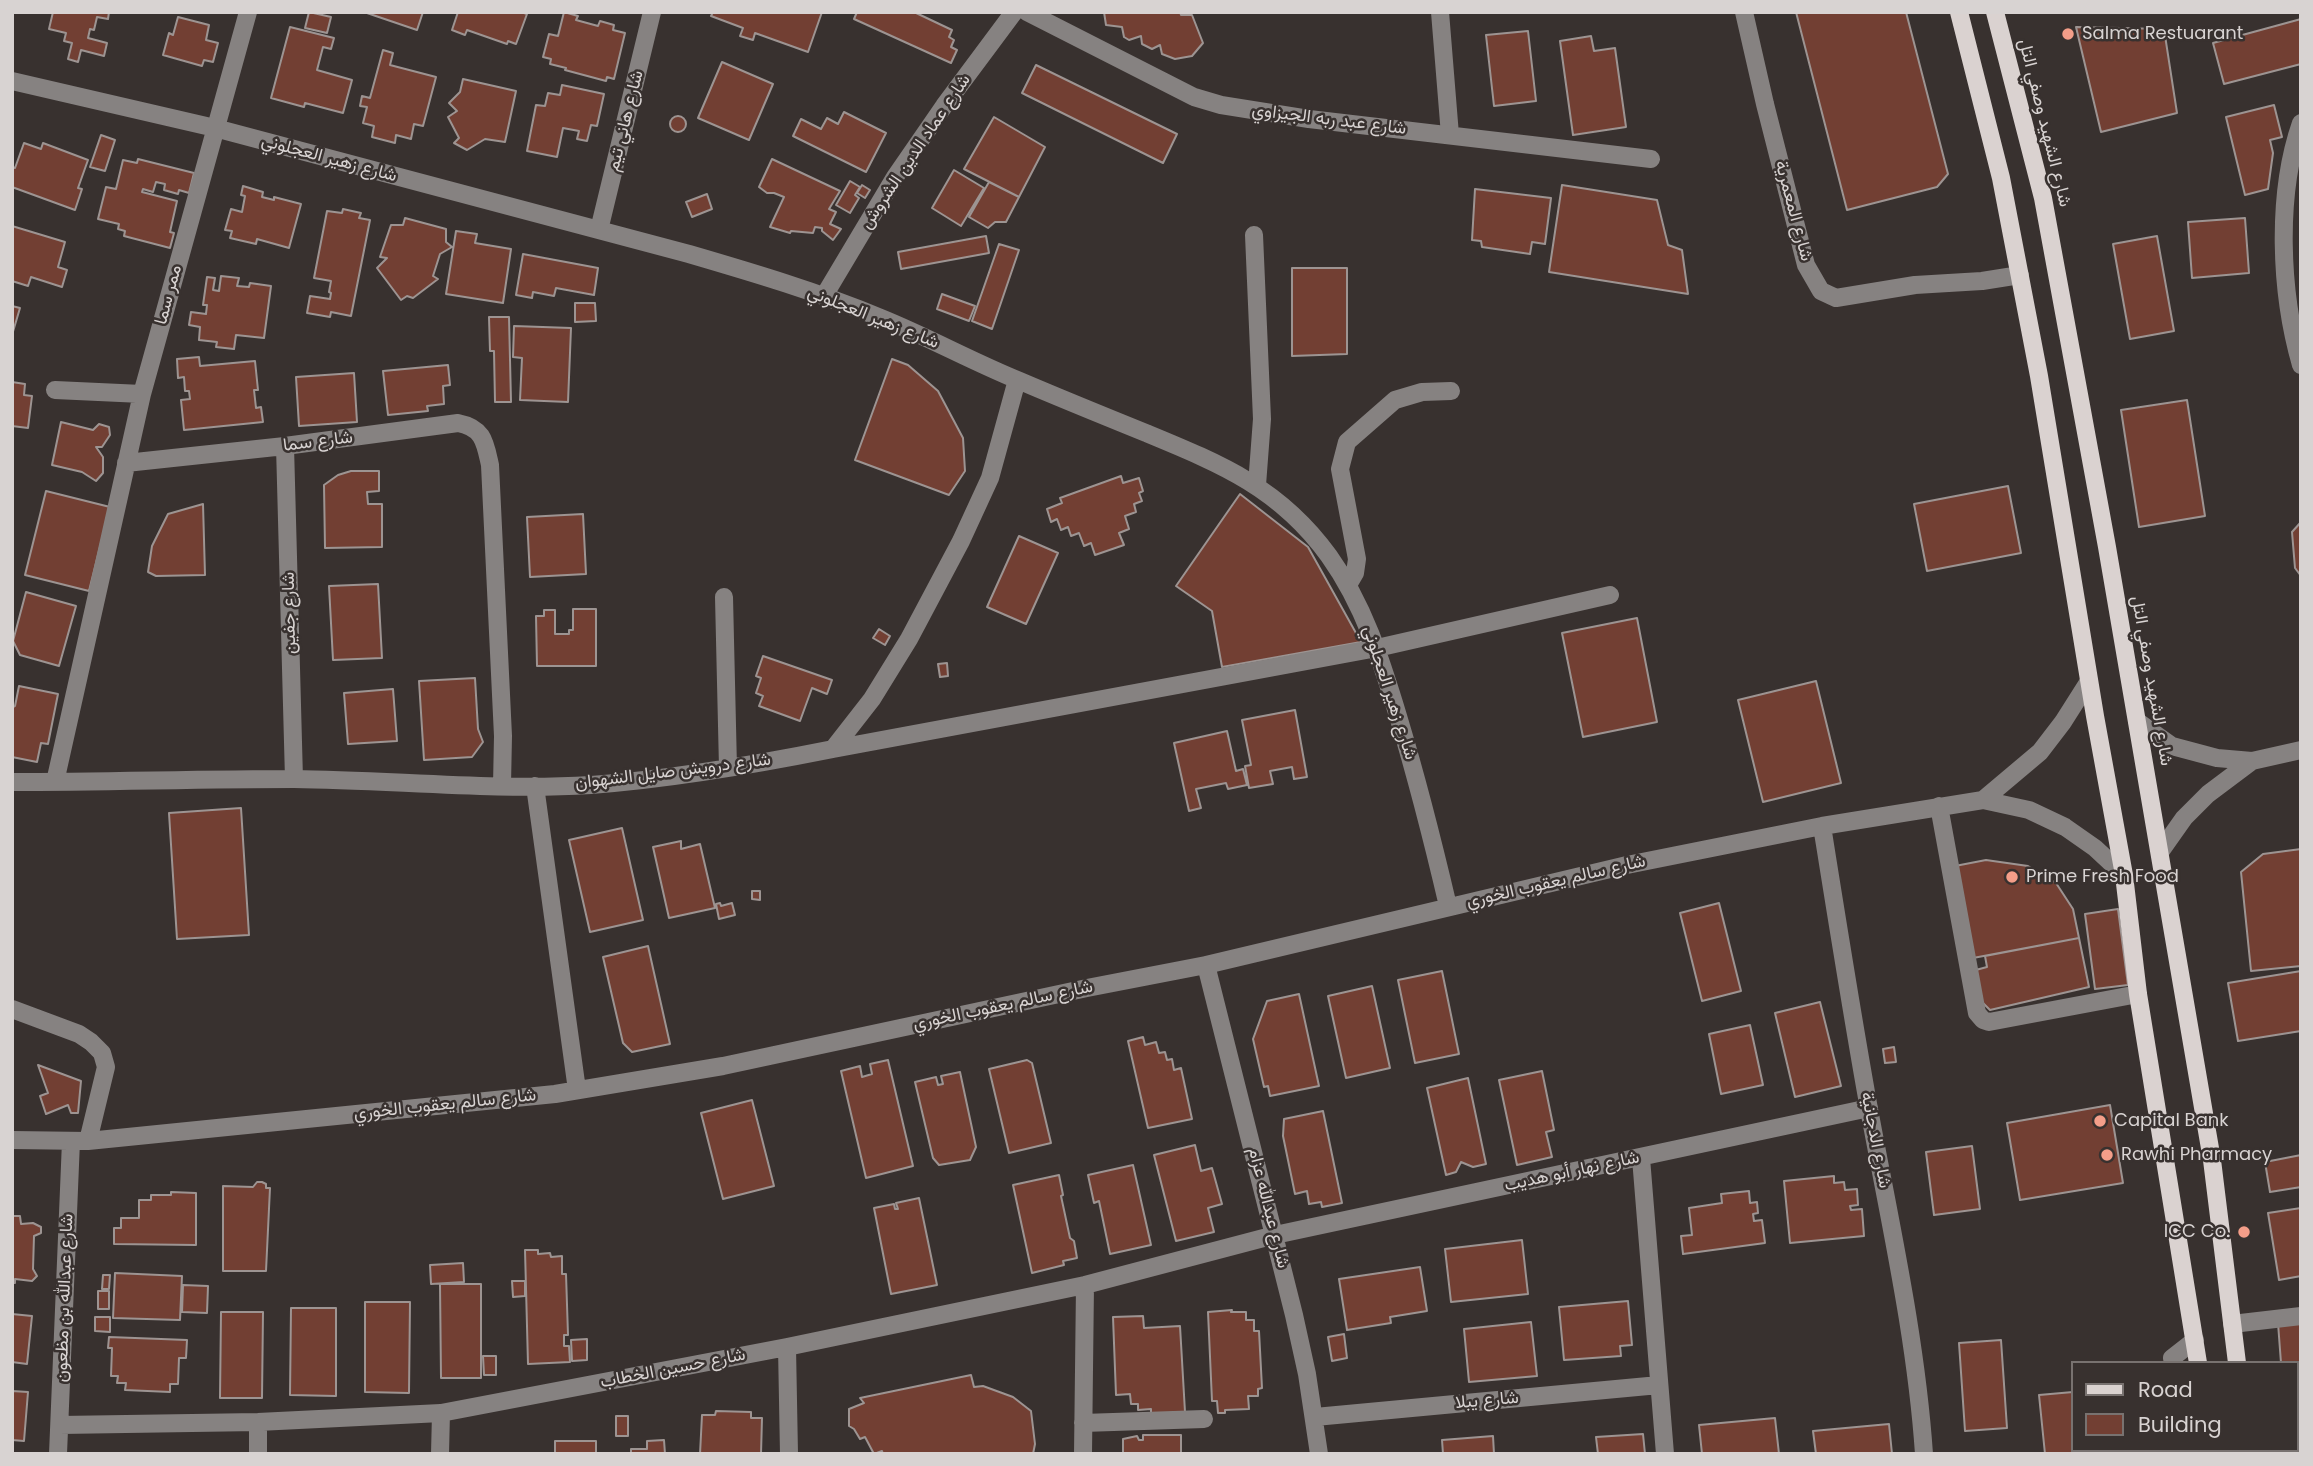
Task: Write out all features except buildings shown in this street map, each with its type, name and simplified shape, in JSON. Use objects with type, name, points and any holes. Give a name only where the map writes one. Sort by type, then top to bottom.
[{"type":"main road","name":"شارع الشهيد وصفي التل","points":[[1995,13],[2043,198],[2137,721],[2212,1160],[2237,1361]]},
{"type":"main road","points":[[1960,18],[2001,178],[2020,275],[2124,875],[2138,994],[2197,1361]]},
{"type":"street","name":"ممر سما","points":[[126,463],[142,394],[248,12]]},
{"type":"street","name":"شارع هاني تيم","points":[[599,230],[652,12]]},
{"type":"street","name":"شارع عماد الدين الشروش","points":[[824,296],[895,177],[1014,12]]},
{"type":"street","name":"شارع عبد ربه الجيزاوي","points":[[1027,12],[1194,97],[1221,105],[1309,120],[1651,159]]},
{"type":"street","points":[[1440,12],[1450,135]]},
{"type":"street","name":"شارع المعمرية","points":[[1744,12],[1807,265],[1821,291],[1836,298],[1915,285],[1982,281],[2020,275]]},
{"type":"street","name":"شارع زهير العجلوني","points":[[12,81],[215,128],[689,254],[824,296],[882,318],[1017,380],[1196,454],[1257,485],[1281,503],[1309,531],[1348,585],[1366,620],[1417,781],[1448,906]]},
{"type":"street","points":[[2301,123],[2289,172],[2284,230],[2286,288],[2295,346],[2301,365]]},
{"type":"street","points":[[1254,235],[1262,419],[1257,485]]},
{"type":"street","points":[[832,748],[872,699],[909,639],[961,541],[990,478],[1017,380]]},
{"type":"street","points":[[55,390],[142,394]]},
{"type":"street","points":[[1348,585],[1355,573],[1357,559],[1340,469],[1347,442],[1395,400],[1422,392],[1451,391]]},
{"type":"street","name":"شارع سما","points":[[126,463],[458,424],[469,425],[478,431],[485,443],[490,465],[503,736],[502,785]]},
{"type":"street","name":"شارع جفين","points":[[285,446],[294,779]]},
{"type":"street","points":[[55,782],[126,463]]},
{"type":"street","name":"شارع درويش صايل الشهوان","points":[[12,782],[294,779],[535,786],[605,783],[728,768],[1377,648],[1610,594]]},
{"type":"street","points":[[724,597],[728,768]]},
{"type":"street","points":[[1983,800],[2040,752],[2089,681]]},
{"type":"street","points":[[2137,721],[2160,739],[2185,750],[2217,758],[2252,761],[2301,750]]},
{"type":"street","points":[[2160,852],[2192,810],[2208,794],[2252,761]]},
{"type":"street","points":[[535,786],[576,1090]]},
{"type":"street","name":"شارع سالم يعقوب الخوري","points":[[12,1140],[80,1141],[576,1090],[723,1066],[1206,965],[1627,865],[1822,826],[1983,800],[2029,810],[2065,827],[2095,848],[2124,875]]},
{"type":"street","points":[[1938,806],[1977,1013],[1980,1017],[1989,1022],[2138,994]]},
{"type":"street","name":"شارع الدجانية","points":[[1822,826],[1869,1108],[1898,1260],[1921,1404],[1924,1454]]},
{"type":"street","name":"شارع عبدالله عزام","points":[[1206,965],[1275,1235],[1307,1374],[1319,1454]]},
{"type":"street","name":"شارع عبدالله بن مظعون","points":[[12,1009],[79,1034],[102,1053],[106,1067],[80,1141],[58,1454]]},
{"type":"street","name":"شارع نهار أبو هديب","points":[[1275,1235],[1869,1108]]},
{"type":"street","points":[[1641,1158],[1665,1454]]},
{"type":"street","name":"شارع حسين الخطاب","points":[[60,1425],[258,1422],[441,1413],[787,1347],[1085,1284],[1275,1235]]},
{"type":"street","points":[[1083,1454],[1085,1284]]},
{"type":"street","points":[[2232,1324],[2301,1316]]},
{"type":"street","points":[[2173,1361],[2172,1358],[2195,1340]]},
{"type":"street","points":[[787,1347],[789,1454]]},
{"type":"street","name":"شارع يبلا","points":[[1315,1417],[1659,1385]]},
{"type":"street","points":[[440,1454],[441,1413]]},
{"type":"street","points":[[1083,1423],[1204,1419]]},
{"type":"street","points":[[258,1422],[258,1454]]},
{"type":"place","name":"Salma Restuarant","points":[[2068,34]]},
{"type":"place","name":"Prime Fresh Food","points":[[2012,877]]},
{"type":"place","name":"Capital Bank","points":[[2100,1121]]},
{"type":"place","name":"Rawhi Pharmacy","points":[[2107,1155]]},
{"type":"place","name":"ICC Co.","points":[[2244,1232]]}]
